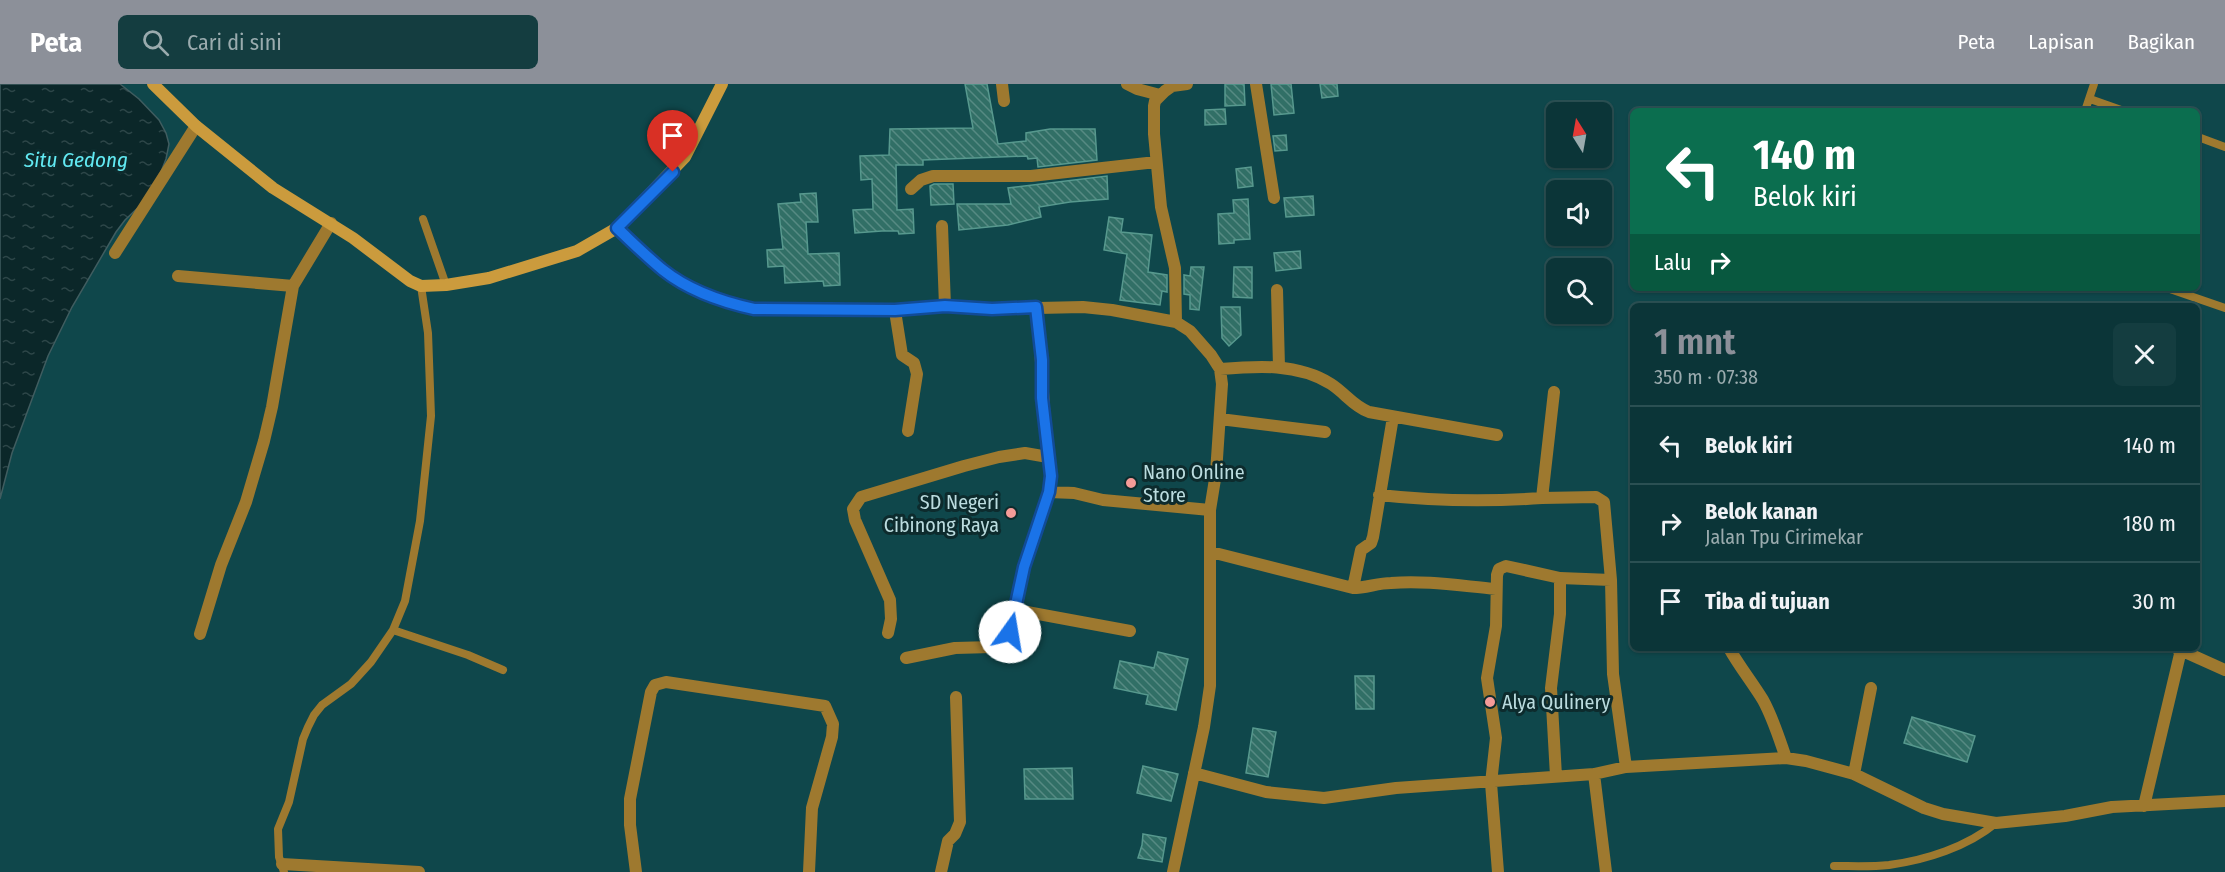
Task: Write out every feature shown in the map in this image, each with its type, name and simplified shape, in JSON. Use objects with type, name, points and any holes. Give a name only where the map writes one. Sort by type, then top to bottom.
[{"type":"street","points":[[153,84],[196,126],[273,188],[331,223],[415,283],[446,285],[489,279],[563,255],[585,247],[617,228],[685,157],[722,84]]},
{"type":"street","points":[[1002,84],[1004,101]]},
{"type":"street","points":[[1127,84],[1160,95]]},
{"type":"street","points":[[1176,322],[1175,268],[1161,207],[1156,162],[1154,106],[1160,95],[1172,86],[1187,84]]},
{"type":"street","points":[[1256,84],[1274,198]]},
{"type":"street","points":[[115,253],[196,126]]},
{"type":"street","points":[[911,189],[921,180],[933,176],[1031,176],[1156,162]]},
{"type":"street","points":[[200,634],[221,565],[246,502],[264,441],[272,407],[292,286],[331,223]]},
{"type":"street","points":[[942,226],[945,306]]},
{"type":"street","points":[[617,228],[664,271],[690,286],[731,304],[754,309],[895,310],[945,306],[992,309],[1083,307],[1176,322],[1190,331],[1211,355],[1220,369],[1222,384],[1216,473],[1210,510],[1211,676],[1173,872]]},
{"type":"street","points":[[178,276],[292,286]]},
{"type":"street","points":[[1277,290],[1279,367]]},
{"type":"street","points":[[906,658],[955,648],[1000,645],[1005,642],[1010,632],[1024,567],[1049,492],[1051,476],[1042,398],[1042,360],[1036,307]]},
{"type":"street","points":[[895,310],[902,356],[914,363],[917,374],[909,430]]},
{"type":"street","points":[[1220,369],[1279,367],[1316,376],[1330,383],[1360,409],[1497,435]]},
{"type":"street","points":[[1542,498],[1554,392]]},
{"type":"street","points":[[1353,588],[1361,550],[1371,543],[1373,537],[1393,417]]},
{"type":"street","points":[[1220,419],[1325,432]]},
{"type":"street","points":[[888,633],[891,619],[890,600],[855,520],[853,509],[856,502],[861,497],[964,466],[1025,453],[1048,457]]},
{"type":"street","points":[[1049,492],[1074,493],[1103,500],[1210,510]]},
{"type":"street","points":[[1379,495],[1429,500],[1498,501],[1596,497],[1604,502],[1611,580],[1613,675],[1626,766]]},
{"type":"street","points":[[1211,552],[1353,588],[1389,582],[1496,589]]},
{"type":"street","points":[[1498,872],[1491,783],[1496,738],[1487,678],[1496,626],[1496,589],[1499,569],[1506,566],[1560,578],[1611,580]]},
{"type":"street","points":[[1556,776],[1551,688],[1560,614],[1560,578]]},
{"type":"street","points":[[1016,610],[1130,632]]},
{"type":"street","points":[[1731,651],[1768,710],[1786,758]]},
{"type":"street","points":[[2144,806],[2179,651]]},
{"type":"street","points":[[2183,651],[2225,670]]},
{"type":"street","points":[[636,872],[630,825],[630,799],[651,692],[655,686],[666,682],[825,706],[833,724],[832,736],[813,808],[809,872]]},
{"type":"street","points":[[1854,774],[1870,688]]},
{"type":"street","points":[[941,872],[948,841],[955,834],[960,822],[956,697]]},
{"type":"street","points":[[1194,772],[1266,792],[1314,798],[1396,788],[1593,774],[1626,766],[1786,758],[1854,774],[1924,808],[1956,817],[1996,823],[2065,816],[2112,807],[2225,801]]},
{"type":"street","points":[[1593,774],[1606,872]]},
{"type":"street","points":[[283,868],[419,872]]},
{"type":"lane","points":[[2086,108],[2094,84]]},
{"type":"lane","points":[[2090,99],[2116,108]]},
{"type":"lane","points":[[2200,138],[2225,147]]},
{"type":"lane","points":[[423,219],[446,285]]},
{"type":"lane","points":[[283,868],[279,857],[278,829],[289,802],[303,739],[308,727],[322,705],[351,684],[371,662],[393,630],[405,601],[420,521],[431,416],[428,333],[415,283]]},
{"type":"lane","points":[[2176,291],[2225,308]]},
{"type":"lane","points":[[393,630],[468,655],[502,670]]},
{"type":"lane","points":[[1833,866],[1888,865],[1915,859],[1977,837],[1996,823]]},
{"type":"water","name":"Situ Gedong","points":[[0,84],[120,84],[139,99],[159,120],[169,144],[157,182],[144,202],[116,232],[72,307],[48,356],[12,453],[0,499]]},
{"type":"building","points":[[965,84],[987,84],[998,144],[1026,141],[1026,133],[1050,129],[1095,129],[1097,160],[1038,167],[1037,158],[1028,159],[1027,156],[923,160],[923,165],[896,165],[897,210],[913,209],[914,233],[899,234],[898,231],[882,231],[855,233],[853,210],[873,209],[872,179],[861,180],[860,156],[889,155],[890,129],[973,128]]},
{"type":"building","points":[[1225,84],[1244,84],[1245,105],[1225,106]]},
{"type":"building","points":[[1271,84],[1291,84],[1294,113],[1274,115]]},
{"type":"building","points":[[1320,84],[1337,84],[1338,96],[1322,98]]},
{"type":"building","points":[[1225,109],[1226,124],[1205,125],[1205,110]]},
{"type":"building","points":[[1286,135],[1287,150],[1275,151],[1273,136]]},
{"type":"building","points":[[1251,167],[1253,186],[1238,188],[1236,169]]},
{"type":"building","points":[[1107,176],[1108,199],[1039,207],[1041,217],[1008,225],[959,230],[957,204],[1011,204],[1008,188]]},
{"type":"building","points":[[953,184],[954,204],[931,205],[930,186]]},
{"type":"building","points":[[816,193],[818,222],[806,222],[808,254],[839,253],[840,285],[824,286],[823,281],[785,283],[784,266],[768,267],[767,250],[783,249],[778,204],[801,202],[800,194]]},
{"type":"building","points":[[1313,196],[1314,215],[1286,217],[1284,198]]},
{"type":"building","points":[[1248,199],[1250,239],[1219,244],[1218,214],[1234,213],[1233,200]]},
{"type":"building","points":[[1109,217],[1123,219],[1121,232],[1152,235],[1148,272],[1167,275],[1167,292],[1162,291],[1160,305],[1120,300],[1127,254],[1104,250]]},
{"type":"building","points":[[1300,251],[1301,268],[1276,271],[1274,253]]},
{"type":"building","points":[[1191,267],[1204,267],[1199,310],[1190,309],[1190,295],[1184,294],[1184,275],[1190,276]]},
{"type":"building","points":[[1234,267],[1252,267],[1252,298],[1233,297]]},
{"type":"building","points":[[1221,307],[1240,307],[1241,335],[1229,346],[1222,338]]},
{"type":"building","points":[[1158,652],[1188,659],[1176,710],[1146,704],[1148,695],[1114,688],[1120,661],[1154,668]]},
{"type":"building","points":[[1355,676],[1374,676],[1374,709],[1356,709]]},
{"type":"building","points":[[1912,717],[1975,736],[1967,762],[1904,743]]},
{"type":"building","points":[[1253,728],[1276,732],[1268,777],[1246,773]]},
{"type":"building","points":[[1143,766],[1178,774],[1171,801],[1137,793]]},
{"type":"building","points":[[1072,768],[1073,799],[1025,799],[1024,769]]},
{"type":"building","points":[[1143,834],[1166,838],[1162,862],[1138,858]]},
{"type":"place","name":"Nano Online Store","points":[[1131,483]]},
{"type":"place","name":"SD Negeri Cibinong Raya","points":[[1011,513]]},
{"type":"place","name":"Alya Qulinery","points":[[1490,702]]},
{"type":"route","points":[[673,172],[617,228],[664,271],[710,296],[731,304],[754,309],[895,310],[945,306],[992,309],[1036,307],[1042,360],[1042,398],[1051,476],[1049,492],[1024,567],[1010,632]]}]
